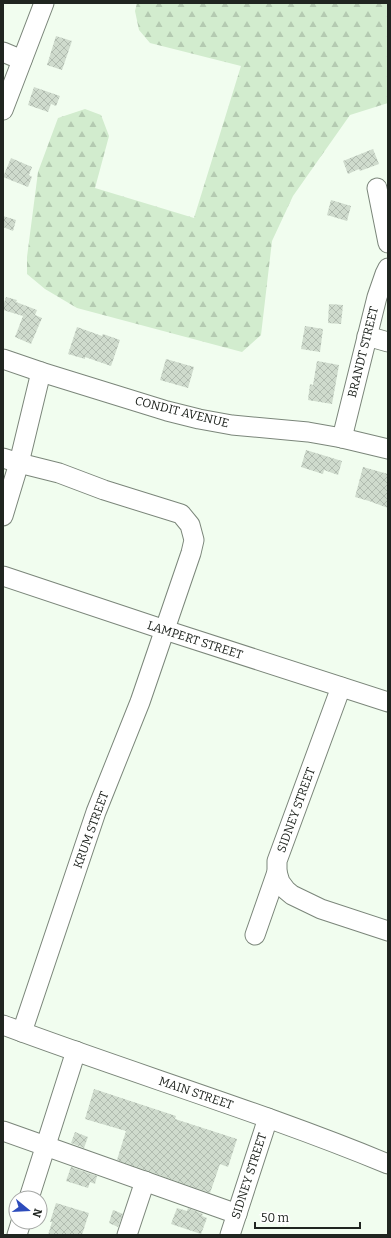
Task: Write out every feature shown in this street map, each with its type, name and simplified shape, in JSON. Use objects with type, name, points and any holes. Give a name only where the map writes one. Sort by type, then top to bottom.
[{"type":"street","points":[[3,110],[44,3]]},
{"type":"street","points":[[3,52],[22,60]]},
{"type":"street","points":[[377,188],[388,243]]},
{"type":"street","name":"BRANDT STREET","points":[[342,438],[376,297],[388,268]]},
{"type":"street","points":[[367,336],[388,342]]},
{"type":"street","name":"CONDIT AVENUE","points":[[3,359],[167,411],[199,419],[232,425],[308,432],[388,449]]},
{"type":"street","points":[[3,516],[11,461],[42,372]]},
{"type":"street","name":"KRUM STREET","points":[[11,461],[59,473],[104,490],[181,514],[190,525],[194,540],[191,553],[140,702],[96,812],[22,1032]]},
{"type":"street","name":"LAMPERT STREET","points":[[3,576],[388,702]]},
{"type":"street","name":"SIDNEY STREET","points":[[255,935],[277,872],[277,861],[341,687]]},
{"type":"street","points":[[277,872],[280,882],[292,895],[321,908],[388,931]]},
{"type":"street","name":"MAIN STREET","points":[[3,1025],[268,1118],[388,1164]]},
{"type":"street","points":[[31,1190],[76,1051]]},
{"type":"street","name":"SIDNEY STREET","points":[[230,1235],[268,1118]]},
{"type":"street","points":[[3,1131],[237,1214]]},
{"type":"street","points":[[127,1235],[145,1181]]},
{"type":"green space","points":[[137,3],[388,3],[388,103],[350,115],[293,196],[272,241],[261,335],[242,352],[77,308],[45,289],[27,274],[27,257],[38,172],[58,118],[85,109],[101,115],[109,136],[95,188],[194,218],[241,66],[150,43],[139,30],[135,11]]},
{"type":"building","points":[[56,36],[72,41],[62,70],[47,65]]},
{"type":"building","points":[[34,87],[60,96],[56,106],[51,104],[48,112],[28,105]]},
{"type":"building","points":[[373,149],[379,164],[360,171],[359,169],[348,174],[343,161]]},
{"type":"building","points":[[11,158],[32,167],[29,175],[32,177],[28,187],[3,177]]},
{"type":"building","points":[[331,200],[351,206],[347,221],[327,215]]},
{"type":"building","points":[[3,216],[16,220],[13,231],[3,227]]},
{"type":"building","points":[[6,297],[17,300],[16,302],[37,310],[35,315],[42,318],[31,344],[15,337],[23,316],[3,310]]},
{"type":"building","points":[[329,304],[343,305],[341,324],[328,323]]},
{"type":"building","points":[[305,326],[323,329],[320,352],[301,349]]},
{"type":"building","points":[[77,327],[102,336],[103,334],[120,340],[111,366],[85,357],[85,359],[68,354]]},
{"type":"building","points":[[166,359],[194,367],[188,388],[160,380]]},
{"type":"building","points":[[317,361],[339,365],[332,404],[308,400],[310,384],[313,385]]},
{"type":"building","points":[[306,450],[342,461],[338,475],[324,470],[323,474],[301,467]]},
{"type":"building","points":[[363,467],[388,474],[388,508],[355,497]]},
{"type":"building","points":[[94,1089],[176,1116],[175,1119],[237,1139],[228,1167],[220,1164],[210,1193],[117,1160],[126,1131],[85,1119]]},
{"type":"building","points":[[75,1132],[88,1137],[84,1148],[71,1143]]},
{"type":"building","points":[[71,1167],[97,1176],[95,1184],[90,1182],[88,1188],[66,1181]]},
{"type":"building","points":[[56,1203],[89,1213],[82,1235],[48,1235],[52,1222],[50,1222]]},
{"type":"building","points":[[177,1208],[187,1211],[188,1208],[203,1214],[202,1216],[207,1218],[201,1234],[171,1224]]},
{"type":"building","points":[[113,1210],[123,1214],[118,1227],[109,1223]]}]
